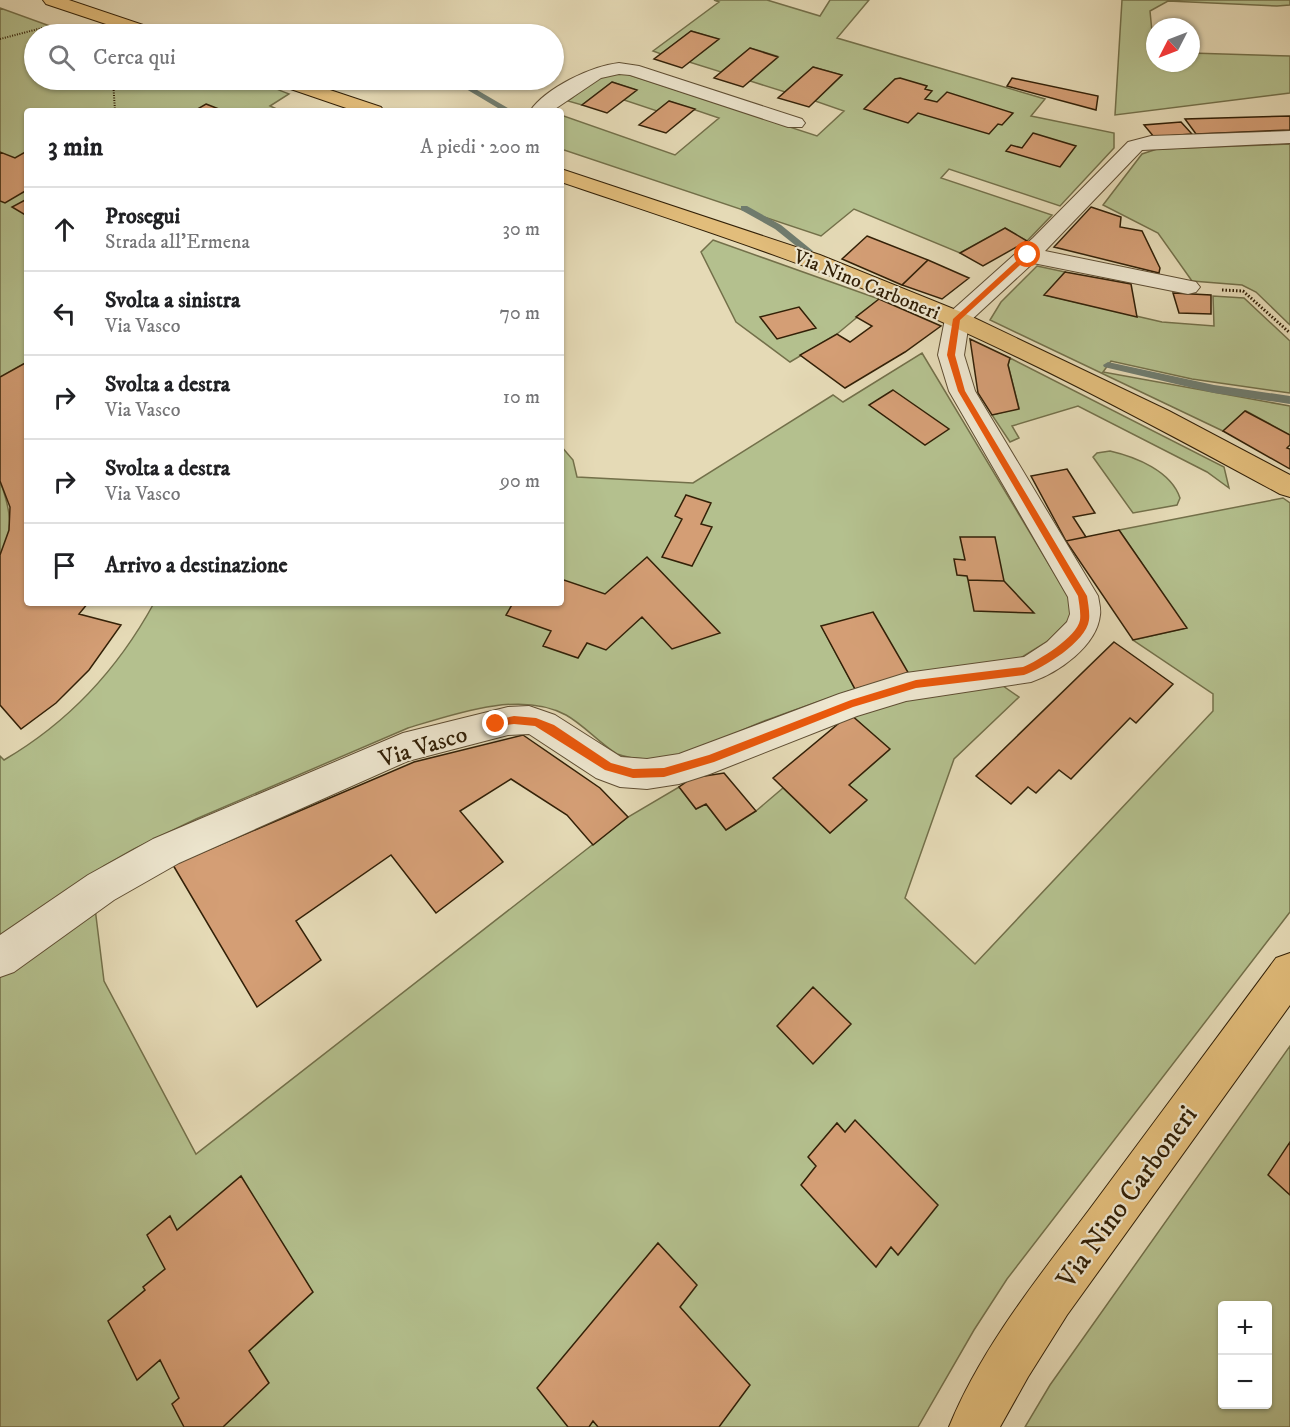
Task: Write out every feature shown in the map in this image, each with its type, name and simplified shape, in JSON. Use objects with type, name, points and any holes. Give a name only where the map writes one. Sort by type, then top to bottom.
[{"type":"main road","points":[[52,0],[123,24]]},
{"type":"main road","points":[[312,90],[365,108]]},
{"type":"main road","name":"Via Nino Carboneri","points":[[564,176],[812,260],[957,319],[1160,417],[1290,487]]},
{"type":"main road","name":"Via Nino Carboneri","points":[[973,1427],[1011,1360],[1051,1299],[1290,972]]},
{"type":"street","points":[[544,108],[593,73],[615,68],[632,70],[795,123]]},
{"type":"street","points":[[957,319],[1028,255],[1135,146],[1151,142],[1290,137]]},
{"type":"street","points":[[1028,255],[1188,287]]},
{"type":"street","name":"Via Vasco","points":[[0,958],[94,891],[141,863],[403,748],[496,724],[528,720],[550,728],[614,769],[633,774],[664,772],[710,759],[851,704],[906,687],[1016,673],[1031,669],[1044,661],[1081,628],[1085,614],[1083,596],[962,391],[951,355],[957,319]]},
{"type":"path","points":[[0,39],[24,32]]},
{"type":"path","points":[[112,90],[115,108]]},
{"type":"path","points":[[1188,287],[1243,291],[1290,333]]},
{"type":"green space","points":[[714,0],[767,0],[820,16],[830,0],[869,0],[837,38],[1045,99],[1031,116],[1114,133],[1114,148],[1060,206],[949,169],[941,178],[1052,215],[1027,241],[1005,228],[960,253],[854,209],[821,236],[564,150],[564,116],[675,155],[719,118],[669,101],[657,111],[624,100],[636,90],[612,82],[582,105],[568,101],[595,81],[609,75],[627,74],[817,136],[844,111],[815,101],[842,75],[813,67],[785,92],[750,81],[777,56],[750,48],[721,72],[689,62],[718,39],[691,31],[661,54],[653,51],[719,2]]},
{"type":"green space","points":[[1122,0],[1290,0],[1290,5],[1277,6],[1168,1],[1150,11],[1151,18],[1146,18],[1146,72],[1200,72],[1200,53],[1290,56],[1290,93],[1115,115]]},
{"type":"green space","points":[[0,8],[44,24],[24,24],[24,90],[279,90],[289,94],[270,106],[274,108],[24,108],[24,364],[0,377]]},
{"type":"green space","points":[[1290,144],[1290,325],[1256,292],[1242,285],[1192,281],[1158,233],[1103,205],[1142,154],[1157,149]]},
{"type":"green space","points":[[713,240],[879,299],[837,334],[790,362],[736,322],[701,252]]},
{"type":"green space","points":[[1037,266],[1065,272],[1045,295],[1162,322],[1214,326],[1213,296],[1244,298],[1290,341],[1290,393],[1192,379],[1111,361],[1103,372],[1290,406],[1290,435],[1246,411],[1223,431],[990,320],[1001,302]]},
{"type":"green space","points":[[922,353],[1071,601],[1070,618],[1048,641],[1019,659],[909,674],[822,627],[855,689],[767,720],[694,750],[655,759],[617,754],[573,719],[548,708],[508,704],[466,711],[408,728],[196,819],[134,849],[104,866],[0,940],[0,756],[4,760],[28,745],[71,711],[108,672],[125,650],[152,606],[564,606],[564,450],[573,460],[577,477],[693,483],[833,395],[843,402]]},
{"type":"green space","points":[[1010,358],[1224,467],[1229,488],[1207,472],[1078,406],[1012,426],[1019,438],[1010,442],[992,415],[1019,408],[1008,365]]},
{"type":"green space","points":[[1110,451],[1141,461],[1161,473],[1169,480],[1180,498],[1177,505],[1133,513],[1093,457],[1097,453]]},
{"type":"green space","points":[[0,481],[8,509],[9,528],[5,546],[0,555]]},
{"type":"green space","points":[[1283,498],[1290,503],[1290,912],[1007,1279],[974,1330],[918,1427],[0,1427],[0,977],[95,908],[104,981],[196,1154],[628,817],[679,787],[696,809],[706,804],[726,830],[756,811],[783,788],[830,833],[866,801],[849,785],[889,750],[850,714],[923,695],[1003,686],[1019,697],[954,759],[905,898],[975,964],[1213,711],[1213,694],[1133,640],[1186,628],[1119,530]]},
{"type":"green space","points":[[1290,1046],[1290,1427],[1025,1427],[1050,1385]]},
{"type":"building","points":[[691,31],[719,39],[682,68],[654,59]]},
{"type":"building","points":[[750,48],[778,57],[743,87],[714,78]]},
{"type":"building","points":[[813,67],[842,75],[809,107],[778,98]]},
{"type":"building","points":[[900,78],[927,86],[925,89],[932,91],[925,99],[937,102],[947,92],[1013,113],[989,134],[918,113],[908,123],[864,109],[895,79]]},
{"type":"building","points":[[1012,78],[1098,96],[1096,110],[1007,86]]},
{"type":"building","points":[[612,82],[637,90],[607,113],[582,105]]},
{"type":"building","points":[[669,101],[695,109],[666,133],[639,125]]},
{"type":"building","points":[[206,104],[216,108],[199,108]]},
{"type":"building","points":[[1290,116],[1290,130],[1196,134],[1185,119]]},
{"type":"building","points":[[1181,122],[1192,134],[1154,137],[1144,125]]},
{"type":"building","points":[[1033,133],[1076,146],[1060,167],[1006,151],[1011,145],[1022,148]]},
{"type":"building","points":[[0,152],[15,158],[24,153],[24,192],[5,203],[0,201]]},
{"type":"building","points":[[24,201],[24,214],[12,207]]},
{"type":"building","points":[[1091,207],[1121,217],[1120,227],[1142,231],[1160,268],[1159,273],[1054,247]]},
{"type":"building","points":[[1005,228],[1027,241],[983,266],[960,253]]},
{"type":"building","points":[[867,236],[928,260],[902,285],[842,259]]},
{"type":"building","points":[[928,260],[969,278],[942,299],[902,285]]},
{"type":"building","points":[[1065,272],[1131,284],[1137,317],[1044,295]]},
{"type":"building","points":[[1173,293],[1211,295],[1211,314],[1179,313]]},
{"type":"building","points":[[879,299],[941,326],[905,352],[845,388],[800,355],[837,334],[850,342],[872,326],[856,317]]},
{"type":"building","points":[[799,307],[816,328],[777,339],[760,317]]},
{"type":"building","points":[[970,339],[1010,358],[1008,365],[1019,409],[992,415],[978,393]]},
{"type":"building","points":[[24,364],[24,606],[86,606],[79,614],[121,625],[89,670],[56,703],[21,729],[0,705],[0,555],[9,530],[10,507],[0,481],[0,377]]},
{"type":"building","points":[[893,390],[949,429],[925,445],[869,405]]},
{"type":"building","points":[[1245,411],[1290,435],[1290,445],[1287,448],[1290,449],[1290,469],[1223,431]]},
{"type":"building","points":[[1067,469],[1095,513],[1073,517],[1086,537],[1066,541],[1031,476]]},
{"type":"building","points":[[686,495],[711,503],[701,524],[712,527],[692,566],[662,557],[682,519],[675,516]]},
{"type":"building","points":[[1119,530],[1187,628],[1133,640],[1066,541]]},
{"type":"building","points":[[960,537],[995,537],[1004,581],[968,580],[967,576],[957,575],[954,559],[965,560]]},
{"type":"building","points":[[647,557],[720,633],[672,649],[642,617],[606,650],[587,643],[578,658],[543,646],[551,631],[506,615],[511,606],[564,606],[564,580],[605,594]]},
{"type":"building","points":[[968,580],[1004,581],[1034,613],[974,611]]},
{"type":"building","points":[[873,612],[909,674],[855,689],[821,626]]},
{"type":"building","points":[[1114,642],[1173,684],[1136,723],[1130,718],[1071,779],[1059,770],[1036,793],[1028,787],[1011,804],[976,776]]},
{"type":"building","points":[[850,714],[890,749],[849,785],[867,800],[830,833],[773,778]]},
{"type":"building","points":[[523,735],[600,788],[628,817],[593,845],[567,815],[511,779],[460,811],[503,862],[436,913],[391,855],[296,921],[321,960],[257,1007],[173,865],[414,762]]},
{"type":"building","points":[[724,773],[756,811],[726,830],[706,804],[696,809],[679,787],[692,778]]},
{"type":"building","points":[[813,987],[851,1024],[813,1064],[777,1026]]},
{"type":"building","points":[[855,1120],[938,1205],[898,1255],[891,1247],[876,1267],[801,1185],[816,1166],[808,1157],[837,1123],[845,1132]]},
{"type":"building","points":[[1290,1142],[1290,1195],[1268,1175]]},
{"type":"building","points":[[241,1176],[313,1292],[249,1351],[269,1383],[223,1427],[184,1427],[172,1404],[179,1398],[160,1360],[137,1380],[108,1321],[145,1290],[143,1287],[165,1269],[147,1235],[170,1216],[177,1230]]},
{"type":"building","points":[[658,1243],[697,1285],[680,1307],[750,1385],[719,1427],[598,1427],[593,1421],[589,1427],[568,1427],[537,1388]]},
{"type":"waterway","points":[[472,90],[504,108]]},
{"type":"waterway","points":[[744,208],[778,227],[808,251]]},
{"type":"waterway","points":[[1108,365],[1214,389],[1290,400]]},
{"type":"route","points":[[496,724],[514,720],[536,722],[550,728],[608,767],[633,774],[664,772],[710,759],[851,704],[916,684],[1016,673],[1037,666],[1058,651],[1081,628],[1085,614],[1083,596],[962,391],[954,371],[951,355],[951,343],[957,319],[1028,255]]}]
